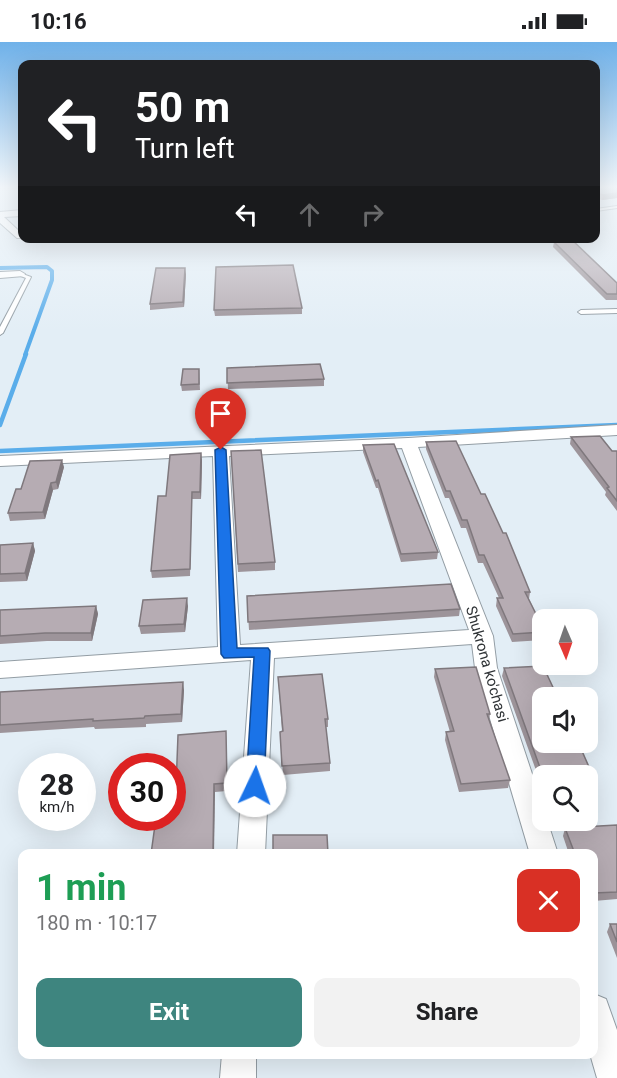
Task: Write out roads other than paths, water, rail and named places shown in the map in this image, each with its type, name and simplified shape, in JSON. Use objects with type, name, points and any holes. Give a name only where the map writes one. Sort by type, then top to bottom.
[{"type":"street","points":[[0,275],[20,274]]},
{"type":"street","points":[[0,461],[408,443],[611,431],[617,445]]},
{"type":"street","name":"Shukrona ko'chasi","points":[[408,443],[482,636],[486,668],[542,849]]},
{"type":"street","points":[[221,450],[229,654]]},
{"type":"street","points":[[0,670],[482,636]]},
{"type":"street","points":[[251,849],[263,651]]},
{"type":"street","points":[[598,1024],[615,1078],[604,1078]]},
{"type":"street","points":[[238,1078],[239,1059]]},
{"type":"lane","points":[[0,333],[29,277],[20,274]]},
{"type":"lane","points":[[581,312],[617,311]]},
{"type":"waterway","points":[[0,268],[47,267],[52,271],[52,280],[25,355]]},
{"type":"waterway","points":[[0,425],[26,354]]},
{"type":"waterway","points":[[0,451],[617,425]]}]
